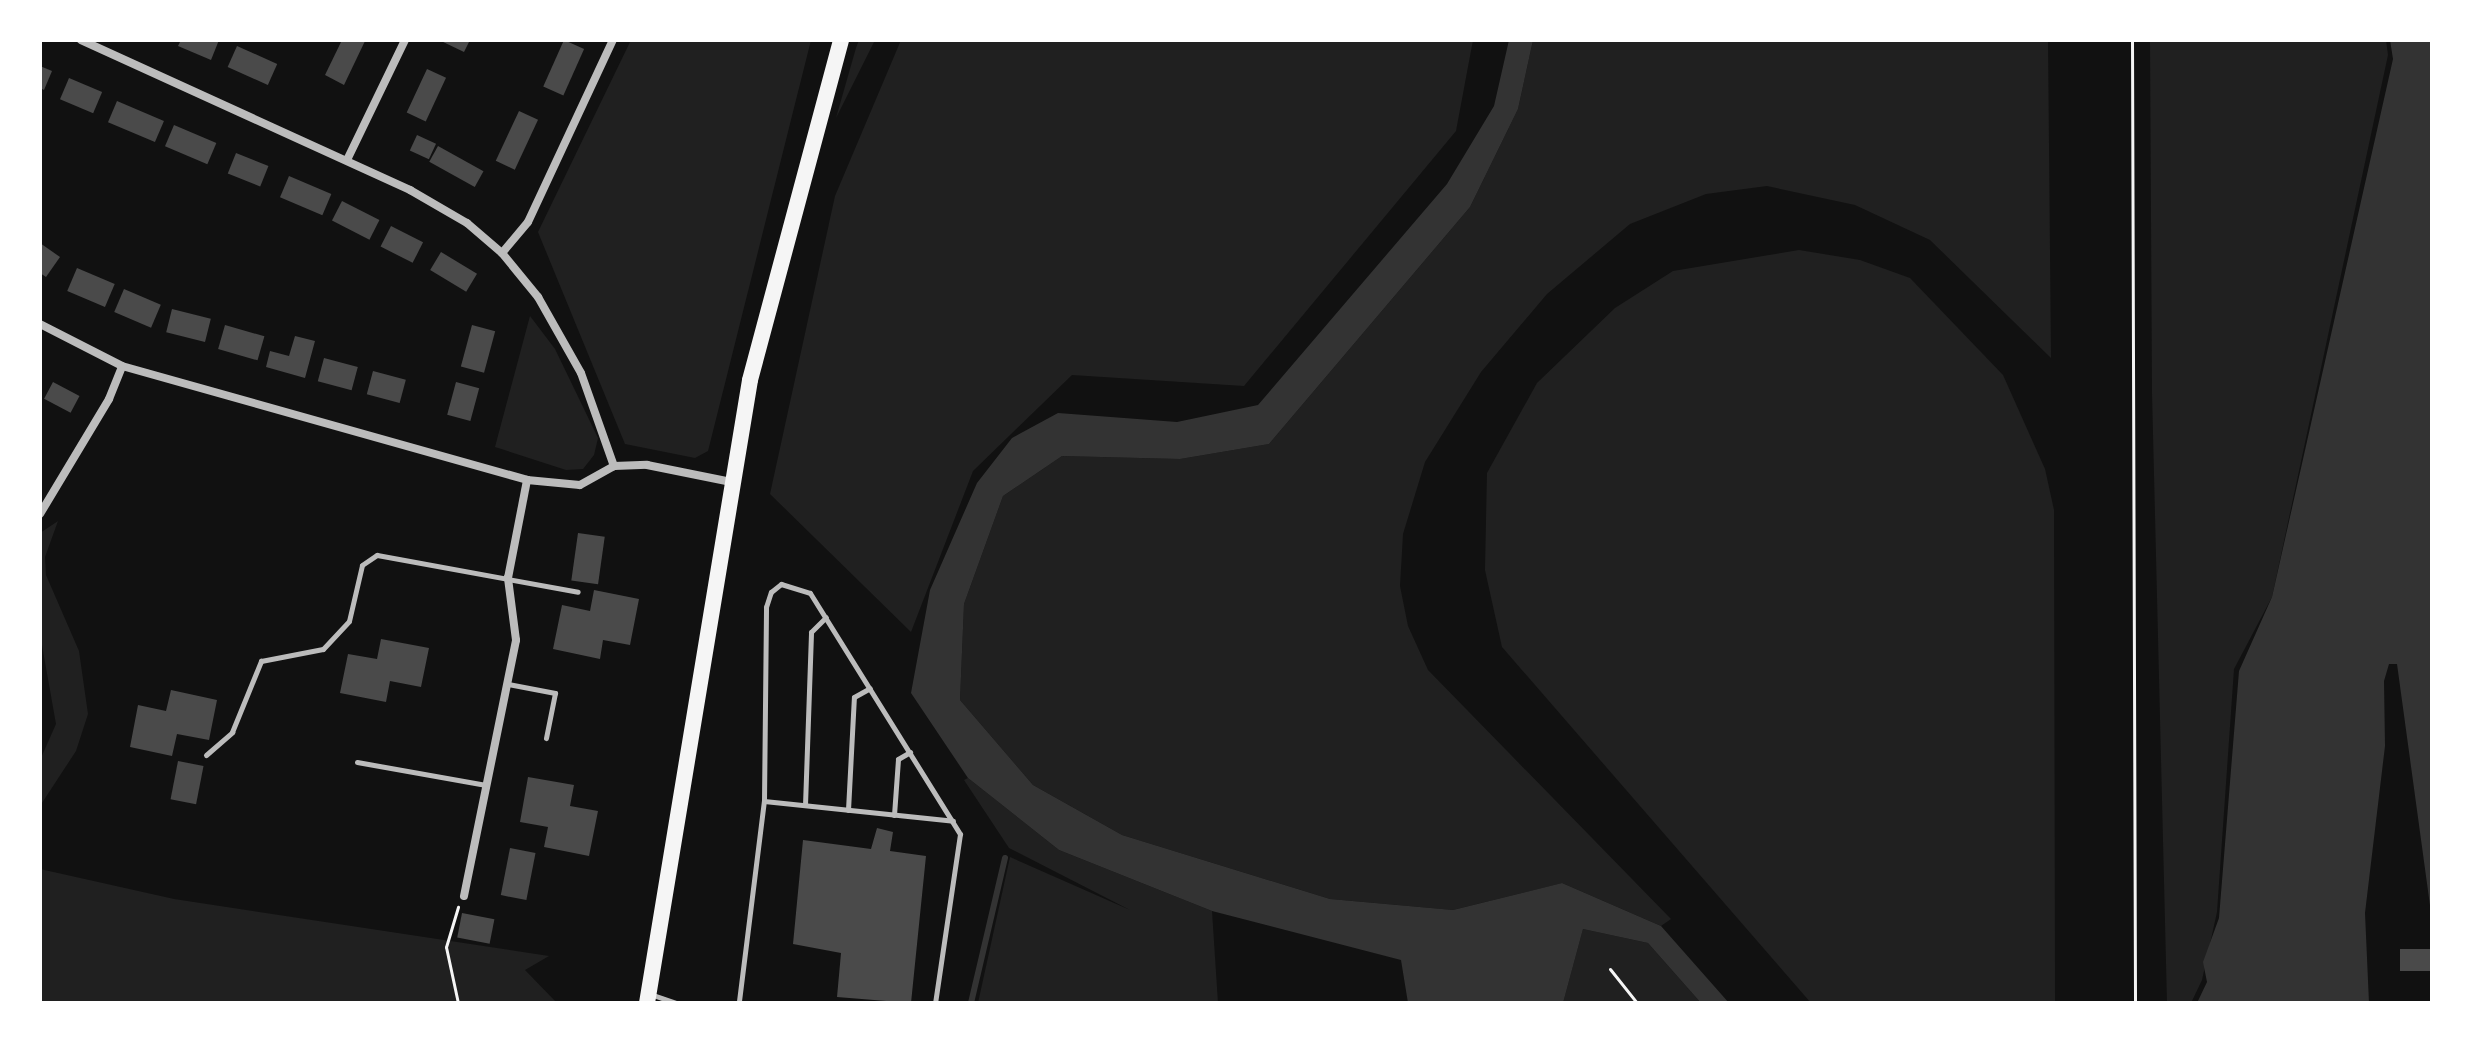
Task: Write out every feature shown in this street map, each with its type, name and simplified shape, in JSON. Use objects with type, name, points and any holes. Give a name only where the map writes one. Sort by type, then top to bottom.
[{"type":"main road","points":[[648,998],[731,482],[754,364],[841,40]]},
{"type":"street","points":[[81,40],[347,160],[467,223],[502,253],[538,297],[581,373],[614,466]]},
{"type":"street","points":[[347,160],[405,40]]},
{"type":"street","points":[[502,253],[528,222],[613,40]]},
{"type":"street","points":[[40,324],[122,366],[527,480],[580,485],[614,466],[647,465],[731,482]]},
{"type":"street","points":[[40,514],[109,399],[122,366]]},
{"type":"street","points":[[464,896],[516,640],[508,578],[527,480]]},
{"type":"lane","points":[[206,755],[232,732],[261,661],[323,649],[349,621],[362,565],[377,555],[578,592]]},
{"type":"lane","points":[[726,1003],[742,1002],[764,801],[766,607],[771,592],[781,584],[798,586],[810,593],[954,821],[959,851],[935,1003]]},
{"type":"lane","points":[[805,805],[811,632],[826,617]]},
{"type":"lane","points":[[507,683],[555,693],[546,738]]},
{"type":"lane","points":[[848,810],[854,697],[870,688]]},
{"type":"lane","points":[[894,815],[898,759],[910,752]]},
{"type":"lane","points":[[357,762],[487,785]]},
{"type":"lane","points":[[764,801],[954,821]]},
{"type":"lane","points":[[648,998],[676,1003]]},
{"type":"path","points":[[2132,40],[2135,1003]]},
{"type":"path","points":[[458,1003],[446,947],[451,919],[464,896]]},
{"type":"path","points":[[1610,969],[1637,1003]]},
{"type":"shaded area","points":[[631,40],[811,40],[708,451],[695,458],[625,444],[538,232]]},
{"type":"shaded area","points":[[859,40],[875,40],[836,118],[856,48]]},
{"type":"shaded area","points":[[901,40],[1473,40],[1456,131],[1244,386],[1072,375],[973,471],[911,632],[770,494],[835,196]]},
{"type":"shaded area","points":[[1509,40],[1533,40],[1518,109],[1470,207],[1269,444],[1180,459],[1062,456],[1003,496],[964,604],[960,700],[1033,785],[1122,835],[1330,899],[1453,910],[1562,883],[1661,926],[1729,1003],[1701,1003],[1648,943],[1583,929],[1563,1003],[1408,1003],[1401,960],[1212,911],[1059,850],[968,778],[911,693],[930,590],[977,483],[1012,438],[1058,413],[1177,422],[1258,405],[1447,184],[1494,106]]},
{"type":"shaded area","points":[[1533,40],[2048,40],[2051,358],[1930,240],[1855,205],[1767,186],[1706,194],[1630,224],[1547,294],[1481,372],[1425,462],[1403,534],[1400,586],[1408,626],[1428,670],[1671,919],[1661,926],[1562,883],[1453,910],[1330,899],[1122,835],[1033,785],[960,700],[964,604],[1003,496],[1062,456],[1180,459],[1269,444],[1470,207],[1518,109]]},
{"type":"shaded area","points":[[2150,40],[2386,40],[2388,55],[2272,597],[2234,669],[2217,912],[2202,980],[2191,1003],[2167,1003],[2152,393]]},
{"type":"shaded area","points":[[2390,40],[2432,40],[2432,920],[2397,664],[2389,664],[2384,681],[2385,746],[2365,913],[2369,1003],[2197,1003],[2207,982],[2203,962],[2219,918],[2239,671],[2272,597],[2393,59]]},
{"type":"shaded area","points":[[1799,250],[1860,260],[1910,278],[2003,375],[2045,469],[2054,510],[2055,1003],[1811,1003],[1502,647],[1485,570],[1487,473],[1537,383],[1615,308],[1673,271]]},
{"type":"shaded area","points":[[530,316],[555,349],[598,438],[594,455],[583,469],[566,470],[495,447]]},
{"type":"shaded area","points":[[58,521],[45,557],[46,575],[79,651],[88,714],[76,751],[40,806],[40,760],[56,724],[40,634],[40,533]]},
{"type":"shaded area","points":[[968,778],[1059,850],[1212,911],[1218,1003],[978,1003],[1010,857],[1130,910],[1009,848],[964,780]]},
{"type":"shaded area","points":[[40,869],[174,899],[549,956],[525,970],[557,1003],[40,1003]]},
{"type":"shaded area","points":[[1583,929],[1648,943],[1701,1003],[1563,1003]]},
{"type":"building","points":[[181,40],[219,40],[211,60],[178,46]]},
{"type":"building","points":[[342,40],[365,41],[344,85],[325,75]]},
{"type":"building","points":[[439,40],[470,40],[464,52]]},
{"type":"building","points":[[564,40],[584,49],[563,96],[543,87]]},
{"type":"building","points":[[237,46],[277,64],[268,85],[228,67]]},
{"type":"building","points":[[40,66],[52,71],[44,90],[40,88]]},
{"type":"building","points":[[427,69],[446,78],[426,121],[407,113]]},
{"type":"building","points":[[69,78],[102,92],[93,113],[60,99]]},
{"type":"building","points":[[117,101],[164,121],[155,142],[108,122]]},
{"type":"building","points":[[519,111],[538,120],[515,170],[496,161]]},
{"type":"building","points":[[174,125],[216,143],[207,164],[165,146]]},
{"type":"building","points":[[417,135],[436,144],[429,159],[410,150]]},
{"type":"building","points":[[438,146],[483,171],[475,187],[429,162]]},
{"type":"building","points":[[236,153],[268,166],[260,187],[228,173]]},
{"type":"building","points":[[289,176],[331,194],[322,215],[280,197]]},
{"type":"building","points":[[342,201],[379,220],[369,240],[332,221]]},
{"type":"building","points":[[391,226],[423,242],[413,263],[381,246]]},
{"type":"building","points":[[40,243],[60,257],[46,277],[40,273]]},
{"type":"building","points":[[441,252],[477,274],[466,292],[430,270]]},
{"type":"building","points":[[77,268],[115,284],[105,307],[67,291]]},
{"type":"building","points":[[124,289],[161,305],[151,328],[114,312]]},
{"type":"building","points":[[172,309],[211,319],[205,342],[166,332]]},
{"type":"building","points":[[225,325],[264,336],[258,360],[218,349]]},
{"type":"building","points":[[472,325],[495,331],[484,373],[461,367]]},
{"type":"building","points":[[295,336],[315,341],[305,378],[266,367],[270,351],[289,356]]},
{"type":"building","points":[[324,358],[358,367],[352,390],[318,381]]},
{"type":"building","points":[[373,371],[406,380],[400,403],[367,394]]},
{"type":"building","points":[[53,382],[79,396],[71,413],[44,399]]},
{"type":"building","points":[[456,382],[479,388],[470,421],[447,415]]},
{"type":"building","points":[[578,533],[605,537],[598,584],[571,581]]},
{"type":"building","points":[[594,590],[639,599],[630,645],[603,640],[600,659],[553,649],[562,605],[590,611]]},
{"type":"building","points":[[381,639],[429,648],[421,687],[390,681],[386,702],[340,693],[348,654],[377,659]]},
{"type":"building","points":[[171,690],[217,700],[209,740],[177,734],[172,756],[130,747],[138,705],[166,711]]},
{"type":"building","points":[[178,761],[204,766],[196,804],[171,799]]},
{"type":"building","points":[[528,777],[574,785],[570,806],[598,811],[589,856],[544,847],[548,827],[520,822]]},
{"type":"building","points":[[877,828],[893,832],[890,851],[926,856],[911,1003],[837,997],[841,953],[793,944],[803,840],[871,849]]},
{"type":"building","points":[[510,848],[536,853],[526,900],[501,895]]},
{"type":"building","points":[[462,913],[494,919],[490,944],[457,938]]},
{"type":"building","points":[[2400,949],[2432,949],[2432,971],[2400,971]]},
{"type":"waterway","points":[[971,1003],[1005,858]]}]
